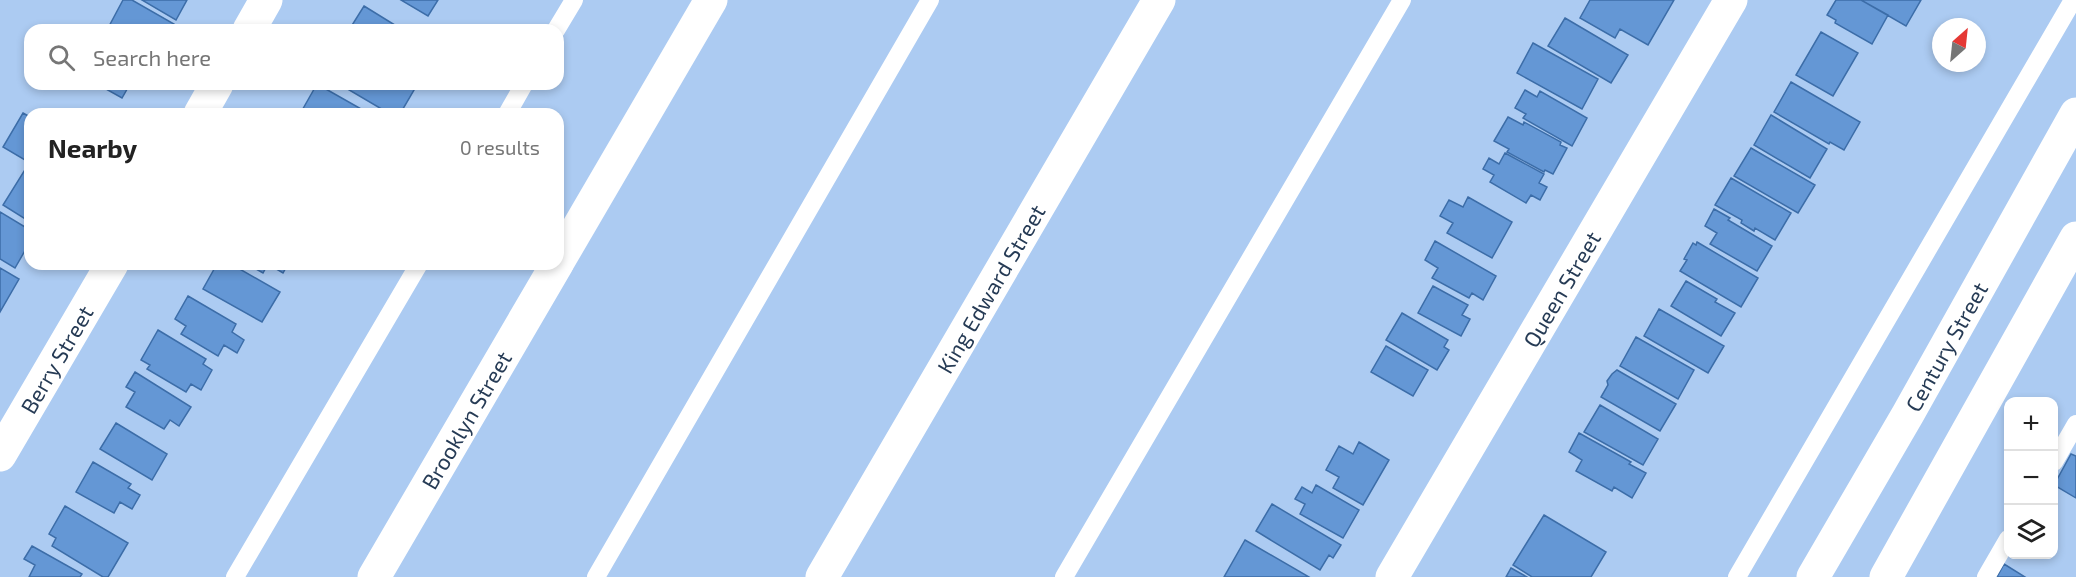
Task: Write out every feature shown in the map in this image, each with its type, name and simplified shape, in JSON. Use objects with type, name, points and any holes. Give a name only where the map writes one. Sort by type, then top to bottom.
[{"type":"street","name":"Brooklyn Street","points":[[564,251],[711,0]]},
{"type":"street","name":"King Edward Street","points":[[822,577],[1159,0]]},
{"type":"street","name":"Queen Street","points":[[1392,577],[1731,0]]},
{"type":"street","points":[[203,108],[214,90]]},
{"type":"street","name":"Century Street","points":[[1813,577],[1908,414],[2076,114]]},
{"type":"street","points":[[1886,577],[2076,238]]},
{"type":"street","name":"Berry Street","points":[[0,455],[108,270]]},
{"type":"street","name":"Brooklyn Street","points":[[374,577],[553,270]]},
{"type":"lane","points":[[560,24],[574,0]]},
{"type":"lane","points":[[596,577],[930,0]]},
{"type":"lane","points":[[1064,577],[1402,0]]},
{"type":"lane","points":[[1737,577],[2073,0]]},
{"type":"lane","points":[[510,108],[521,90]]},
{"type":"lane","points":[[235,577],[415,270]]},
{"type":"lane","points":[[2058,455],[2076,424]]},
{"type":"lane","points":[[1986,577],[2004,546]]},
{"type":"building","points":[[123,0],[132,0],[174,24],[110,24]]},
{"type":"building","points":[[142,0],[187,0],[176,20]]},
{"type":"building","points":[[401,0],[438,0],[428,16]]},
{"type":"building","points":[[1590,0],[1674,0],[1648,45],[1620,29],[1615,38],[1580,18]]},
{"type":"building","points":[[1836,0],[1861,0],[1888,15],[1872,44],[1835,23],[1836,20],[1827,15]]},
{"type":"building","points":[[1861,0],[1921,0],[1906,26]]},
{"type":"building","points":[[364,6],[393,24],[353,24]]},
{"type":"building","points":[[1565,18],[1628,55],[1611,83],[1548,46]]},
{"type":"building","points":[[1821,32],[1858,53],[1833,96],[1796,75]]},
{"type":"building","points":[[1533,43],[1598,79],[1582,109],[1517,73]]},
{"type":"building","points":[[1791,82],[1860,122],[1844,150],[1830,142],[1829,144],[1774,112]]},
{"type":"building","points":[[108,90],[127,90],[122,98]]},
{"type":"building","points":[[314,90],[328,90],[359,108],[303,108]]},
{"type":"building","points":[[349,90],[414,90],[404,108],[380,108]]},
{"type":"building","points":[[1525,90],[1537,97],[1540,91],[1587,118],[1572,146],[1523,118],[1526,114],[1515,108]]},
{"type":"building","points":[[23,113],[24,114],[24,159],[3,147]]},
{"type":"building","points":[[1771,115],[1827,149],[1810,178],[1754,145]]},
{"type":"building","points":[[1508,117],[1523,125],[1524,122],[1561,142],[1560,145],[1567,148],[1553,174],[1545,170],[1544,172],[1507,152],[1509,149],[1494,141]]},
{"type":"building","points":[[1751,148],[1815,185],[1798,213],[1734,176]]},
{"type":"building","points":[[1505,153],[1544,174],[1539,183],[1547,187],[1540,200],[1531,195],[1526,203],[1490,182],[1494,175],[1483,169],[1489,158],[1499,164]]},
{"type":"building","points":[[24,171],[24,218],[3,205]]},
{"type":"building","points":[[1731,178],[1791,213],[1775,240],[1755,228],[1754,231],[1741,223],[1742,220],[1715,205]]},
{"type":"building","points":[[1468,197],[1512,222],[1492,258],[1447,233],[1453,223],[1440,216],[1449,200],[1463,207]]},
{"type":"building","points":[[1714,209],[1772,246],[1757,271],[1710,244],[1717,233],[1705,226]]},
{"type":"building","points":[[0,212],[24,226],[24,252],[15,268],[0,259]]},
{"type":"building","points":[[1435,241],[1496,276],[1483,300],[1472,293],[1469,298],[1432,278],[1438,268],[1425,260]]},
{"type":"building","points":[[1697,242],[1758,278],[1741,307],[1680,271],[1693,243],[1696,245]]},
{"type":"building","points":[[0,268],[19,279],[0,312]]},
{"type":"building","points":[[214,270],[242,270],[280,292],[262,322],[203,289]]},
{"type":"building","points":[[1686,281],[1717,299],[1715,302],[1735,313],[1721,336],[1671,306]]},
{"type":"building","points":[[1433,286],[1468,305],[1462,315],[1470,319],[1461,336],[1418,313]]},
{"type":"building","points":[[188,296],[236,324],[232,332],[244,340],[237,353],[224,345],[218,356],[181,334],[186,326],[175,319]]},
{"type":"building","points":[[1659,309],[1724,346],[1708,373],[1644,336]]},
{"type":"building","points":[[1402,313],[1448,340],[1444,347],[1449,350],[1437,370],[1386,340]]},
{"type":"building","points":[[158,330],[206,359],[203,364],[212,370],[201,390],[191,384],[186,392],[147,369],[150,365],[141,360]]},
{"type":"building","points":[[1636,337],[1694,370],[1678,399],[1620,366]]},
{"type":"building","points":[[1386,346],[1428,370],[1413,396],[1371,372]]},
{"type":"building","points":[[1617,370],[1676,404],[1660,431],[1601,397],[1608,385],[1607,381]]},
{"type":"building","points":[[135,372],[191,407],[179,426],[170,420],[164,429],[126,407],[135,392],[126,387]]},
{"type":"building","points":[[1600,405],[1658,439],[1643,465],[1584,432]]},
{"type":"building","points":[[116,423],[167,454],[152,480],[100,449]]},
{"type":"building","points":[[1579,433],[1646,473],[1632,498],[1614,487],[1612,491],[1576,471],[1582,460],[1569,452]]},
{"type":"building","points":[[1359,442],[1389,460],[1363,505],[1333,488],[1339,477],[1326,470],[1339,446],[1353,454]]},
{"type":"building","points":[[2071,454],[2076,456],[2076,498],[2058,487],[2058,478]]},
{"type":"building","points":[[93,462],[131,484],[128,488],[140,495],[132,509],[120,502],[114,513],[76,492]]},
{"type":"building","points":[[1316,485],[1359,510],[1343,538],[1300,514],[1305,504],[1295,499],[1302,487],[1312,493]]},
{"type":"building","points":[[1272,504],[1341,545],[1333,558],[1329,555],[1320,570],[1256,531]]},
{"type":"building","points":[[65,506],[128,543],[108,577],[103,577],[52,546],[56,538],[49,534]]},
{"type":"building","points":[[1544,515],[1606,552],[1591,577],[1532,577],[1513,565]]},
{"type":"building","points":[[1245,540],[1309,577],[1224,577]]},
{"type":"building","points":[[32,546],[82,574],[80,577],[29,577],[35,565],[24,559]]},
{"type":"building","points":[[2004,564],[2025,577],[1997,577]]},
{"type":"building","points":[[1511,568],[1527,577],[1506,577]]}]
